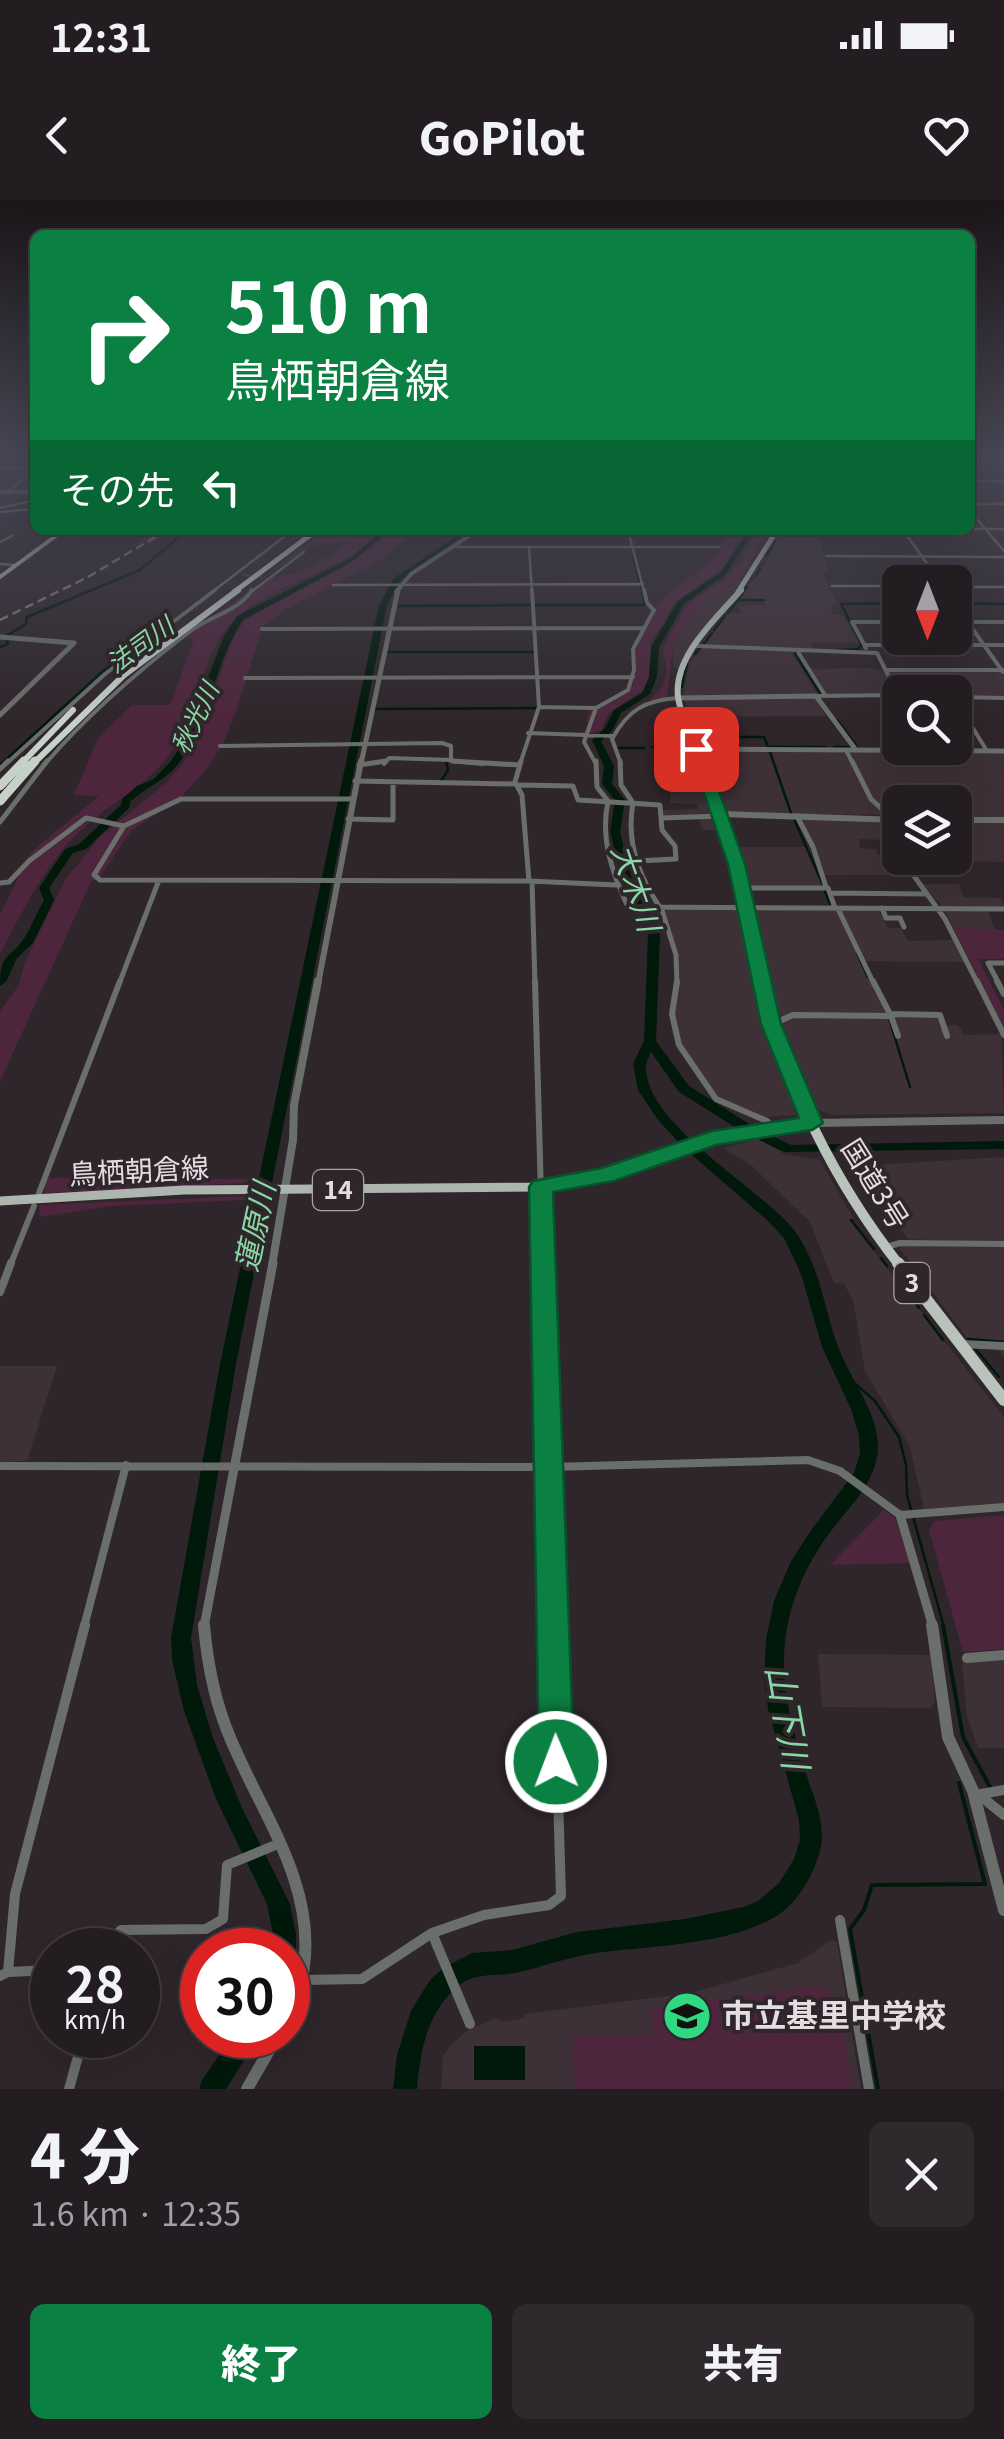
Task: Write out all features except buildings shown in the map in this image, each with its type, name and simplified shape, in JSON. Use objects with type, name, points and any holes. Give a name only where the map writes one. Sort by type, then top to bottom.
[{"type":"highway","points":[[0,786],[114,674],[288,545]]},
{"type":"highway","points":[[0,801],[36,758],[98,697],[297,545]]},
{"type":"highway","points":[[678,698],[681,670],[754,572],[768,545]]},
{"type":"highway","name":"国道3号","points":[[678,698],[743,888],[771,1024],[820,1144],[885,1248],[1004,1400]]},
{"type":"main road","points":[[0,577],[43,545]]},
{"type":"main road","name":"鳥栖朝倉線","points":[[0,1201],[184,1190],[541,1187],[606,1175],[712,1138],[758,1128],[812,1123]]},
{"type":"street","points":[[0,770],[162,632],[275,545]]},
{"type":"street","points":[[306,1928],[305,1913],[278,1844],[216,1706],[203,1646],[232,1466],[286,1190],[294,1105],[376,678],[380,628],[401,585],[455,545]]},
{"type":"street","points":[[914,545],[928,565]]},
{"type":"street","points":[[539,707],[596,708],[628,690],[633,678],[634,650],[654,610],[648,604],[633,546]]},
{"type":"street","points":[[452,547],[720,546]]},
{"type":"street","points":[[310,1980],[362,1979],[432,1933],[484,1915],[548,1905],[561,1896],[530,881],[518,785],[528,733],[539,707],[528,547]]},
{"type":"street","points":[[0,822],[3,812],[66,737],[119,687],[185,634],[242,603],[267,577],[304,552]]},
{"type":"street","points":[[826,556],[1004,554]]},
{"type":"street","points":[[0,564],[17,564]]},
{"type":"street","points":[[333,585],[643,584]]},
{"type":"street","points":[[832,586],[882,586]]},
{"type":"street","points":[[972,586],[1004,587]]},
{"type":"street","points":[[882,622],[852,622],[866,647],[881,656],[889,675]]},
{"type":"street","points":[[972,622],[1004,622]]},
{"type":"street","points":[[262,628],[644,628]]},
{"type":"street","points":[[972,628],[1003,671]]},
{"type":"street","points":[[0,636],[74,644],[0,714]]},
{"type":"street","points":[[696,646],[796,651],[1004,645]]},
{"type":"street","points":[[796,651],[826,696]]},
{"type":"street","points":[[886,670],[1003,671]]},
{"type":"street","points":[[244,678],[633,678]]},
{"type":"street","points":[[772,1127],[767,1121],[716,1099],[679,1045],[672,1014],[678,976],[676,955],[661,906],[638,872],[629,827],[633,802],[621,785],[622,767],[611,744],[612,736],[625,714],[660,699],[882,695]]},
{"type":"street","points":[[816,696],[856,750]]},
{"type":"street","points":[[972,698],[1004,698]]},
{"type":"street","points":[[596,708],[586,746],[597,769],[595,783],[608,801]]},
{"type":"street","points":[[972,725],[987,750]]},
{"type":"street","points":[[528,733],[612,736]]},
{"type":"street","points":[[220,746],[442,743],[450,746],[450,760]]},
{"type":"street","points":[[696,749],[1004,750]]},
{"type":"street","points":[[846,750],[871,799],[882,809]]},
{"type":"street","points":[[359,765],[384,764],[389,758],[520,765]]},
{"type":"street","points":[[356,781],[573,786],[576,799],[660,804],[662,830],[675,846],[676,859],[637,861]]},
{"type":"street","points":[[348,819],[392,820],[393,782]]},
{"type":"street","points":[[0,883],[9,882],[29,861],[90,819],[122,825],[181,798],[352,799]]},
{"type":"street","points":[[608,801],[603,815],[616,885],[632,907],[1004,909]]},
{"type":"street","points":[[662,818],[796,815],[882,820]]},
{"type":"street","points":[[796,815],[813,846],[836,908],[858,946],[861,963],[880,990],[898,1036]]},
{"type":"street","points":[[972,820],[1004,820]]},
{"type":"street","points":[[122,825],[94,877],[100,880],[530,881],[616,885]]},
{"type":"street","points":[[913,875],[938,907],[1004,1035]]},
{"type":"street","points":[[39,1193],[159,880]]},
{"type":"street","points":[[743,888],[927,894]]},
{"type":"street","points":[[882,908],[886,918],[900,918],[904,927]]},
{"type":"street","points":[[1004,963],[988,963],[1004,994]]},
{"type":"street","points":[[771,1024],[786,1021],[793,1014],[940,1014],[948,1036]]},
{"type":"street","points":[[812,1123],[1004,1120]]},
{"type":"street","points":[[0,1292],[34,1206]]},
{"type":"street","points":[[885,1248],[900,1243],[1004,1244]]},
{"type":"street","points":[[960,1344],[1004,1346]]},
{"type":"street","points":[[0,1466],[550,1467],[823,1462],[840,1470],[900,1515],[932,1623],[948,1737],[976,1793],[1004,1910]]},
{"type":"street","points":[[30,1973],[2,1977],[16,1894],[126,1466]]},
{"type":"street","points":[[900,1515],[1004,1507]]},
{"type":"street","points":[[967,1658],[1004,1655]]},
{"type":"street","points":[[976,1793],[1004,1790]]},
{"type":"street","points":[[976,1793],[1004,1815]]},
{"type":"street","points":[[160,1930],[206,1929],[224,1920],[227,1865],[278,1844]]},
{"type":"street","points":[[840,1920],[869,2089]]},
{"type":"street","points":[[432,1933],[469,2021]]},
{"type":"street","points":[[69,2089],[78,2058]]},
{"type":"street","points":[[247,2089],[265,2058]]},
{"type":"shaded area","points":[[304,545],[321,545],[313,546],[266,576]]},
{"type":"shaded area","points":[[345,545],[367,545],[269,595],[233,621],[213,651],[186,725],[167,758],[66,846],[35,890],[0,954],[0,915],[30,853],[99,796],[74,795],[98,738],[132,705],[170,705],[194,639],[186,638],[189,631],[274,576],[303,570]]},
{"type":"shaded area","points":[[373,545],[398,545],[379,561],[286,609],[262,628],[222,746],[180,798],[131,831],[100,877],[91,882],[0,1081],[0,1011],[19,985],[24,964],[65,880],[100,837],[165,784],[184,762],[197,739],[234,636],[246,619],[344,567]]},
{"type":"shaded area","points":[[721,545],[737,545],[723,568],[676,601],[651,642],[651,672],[646,688],[609,713],[601,731],[581,735],[589,725],[586,720],[591,710],[628,691],[636,671],[635,650],[655,608],[672,589],[708,565]]},
{"type":"shaded area","points":[[750,545],[760,545],[740,579],[703,603],[681,632],[673,646],[667,697],[623,714],[649,701],[663,686],[667,671],[663,650],[689,603],[722,582],[739,565]]},
{"type":"shaded area","points":[[774,545],[822,545],[828,570],[824,575],[837,605],[830,606],[833,615],[843,615],[859,643],[811,643],[812,649],[718,648],[791,651],[818,695],[683,696],[689,664],[702,648],[711,649],[704,646],[729,613],[741,614],[739,606],[765,605],[763,599],[739,599]]},
{"type":"shaded area","points":[[743,580],[678,668],[673,667],[673,646],[703,603]]},
{"type":"shaded area","points":[[811,669],[883,671],[882,694],[827,694]]},
{"type":"shaded area","points":[[888,671],[1000,671],[1004,677],[1004,697],[972,697],[972,675],[890,675]]},
{"type":"shaded area","points":[[684,698],[815,698],[826,716],[690,717]]},
{"type":"shaded area","points":[[846,753],[882,815],[725,813],[707,755]]},
{"type":"shaded area","points":[[850,753],[882,753],[882,765],[972,765],[972,753],[1004,753],[1004,818],[972,818],[972,785],[882,785],[882,810]]},
{"type":"shaded area","points":[[676,760],[693,760],[718,830],[702,830],[699,816],[663,817],[661,810],[698,809],[696,804],[670,803],[671,783],[680,784],[678,776],[658,774],[657,768],[676,768]]},
{"type":"shaded area","points":[[801,819],[879,821],[882,840],[859,839],[860,848],[876,849],[882,857],[882,875],[824,875]]},
{"type":"shaded area","points":[[972,823],[1004,823],[1004,862],[972,861]]},
{"type":"shaded area","points":[[738,847],[809,847],[822,886],[749,887]]},
{"type":"shaded area","points":[[922,884],[959,884],[964,897],[1001,898],[1004,908],[987,908],[995,930],[953,928],[944,909]]},
{"type":"shaded area","points":[[755,909],[878,909],[888,928],[901,928],[908,941],[953,940],[964,962],[859,961],[887,1013],[935,1016],[940,1019],[939,1025],[958,1025],[964,1035],[1001,1034],[1004,1113],[831,1115],[815,1108],[778,1019]]},
{"type":"shaded area","points":[[665,910],[742,910],[771,1044],[796,1115],[765,1117],[717,1097],[691,1062],[677,1035],[674,1014],[680,978]]},
{"type":"shaded area","points":[[953,928],[1004,930],[1004,959],[978,959],[1004,1010],[1004,1028]]},
{"type":"shaded area","points":[[759,1139],[784,1154],[820,1160],[853,1218],[849,1220],[1004,1417],[1004,1503],[924,1509],[910,1447],[865,1371],[853,1300],[844,1284],[834,1283],[810,1222],[751,1165],[723,1148]]},
{"type":"shaded area","points":[[1004,1157],[1004,1243],[908,1239],[856,1166]]},
{"type":"shaded area","points":[[47,1178],[250,1179],[245,1183],[44,1193]]},
{"type":"shaded area","points":[[244,1196],[244,1200],[111,1206],[40,1217],[39,1205]]},
{"type":"shaded area","points":[[898,1246],[1004,1246],[1004,1357],[996,1347],[967,1338]]},
{"type":"shaded area","points":[[0,1366],[57,1366],[27,1461],[0,1462]]},
{"type":"shaded area","points":[[884,1510],[895,1518],[910,1563],[830,1565]]},
{"type":"shaded area","points":[[1004,1515],[1004,1649],[963,1652],[929,1530],[935,1521]]},
{"type":"shaded area","points":[[818,1654],[931,1655],[935,1700],[931,1708],[822,1707]]},
{"type":"shaded area","points":[[1004,1659],[1004,1748],[978,1748],[967,1716],[962,1662]]},
{"type":"shaded area","name":"市立基里中学校","points":[[831,1940],[837,1942],[861,2089],[441,2089],[443,2056],[450,2046],[467,2031],[496,2018],[502,2022],[524,2018],[525,2014],[691,1993],[798,1963]]},
{"type":"shaded area","points":[[821,1986],[838,2005],[852,2089],[575,2089],[573,2035],[653,2035],[652,2008]]},
{"type":"shaded area","points":[[474,2046],[525,2046],[525,2080],[474,2080]]},
{"type":"waterway","points":[[6,636],[26,624],[27,617],[140,570],[169,545]]},
{"type":"waterway","name":"秋光川","points":[[0,982],[12,956],[27,943],[49,900],[44,888],[69,851],[82,847],[126,806],[125,801],[140,788],[157,781],[175,762],[188,740],[228,636],[240,618],[351,560],[369,545]]},
{"type":"waterway","name":"蓮原川","points":[[283,1928],[273,1891],[244,1836],[203,1738],[187,1685],[181,1638],[228,1364],[383,605],[397,580],[448,545]]},
{"type":"waterway","name":"大木川","points":[[650,1041],[654,935],[627,879],[615,832],[620,800],[607,784],[609,766],[596,740],[609,729],[617,712],[646,694],[653,677],[655,647],[681,603],[724,573],[742,545]]},
{"type":"waterway","points":[[767,555],[772,547]]},
{"type":"waterway","points":[[633,556],[640,582]]},
{"type":"waterway","points":[[756,576],[760,569]]},
{"type":"waterway","points":[[536,605],[645,605],[641,585]]},
{"type":"waterway","points":[[739,598],[747,587]]},
{"type":"waterway","points":[[728,613],[738,600],[764,600]]},
{"type":"waterway","points":[[836,650],[858,649],[862,645],[841,604],[882,603]]},
{"type":"waterway","points":[[972,603],[1004,604]]},
{"type":"waterway","points":[[397,606],[530,605]]},
{"type":"waterway","points":[[714,630],[725,616]]},
{"type":"waterway","name":"法司川","points":[[0,765],[102,672],[171,621]]},
{"type":"waterway","points":[[703,645],[712,633]]},
{"type":"waterway","points":[[0,647],[8,644],[7,640]]},
{"type":"waterway","points":[[695,654],[700,648]]},
{"type":"waterway","points":[[798,651],[795,654],[820,693]]},
{"type":"waterway","points":[[384,652],[533,652]]},
{"type":"waterway","points":[[685,673],[687,665]]},
{"type":"waterway","points":[[682,687],[684,676]]},
{"type":"waterway","points":[[373,709],[536,708]]},
{"type":"waterway","points":[[837,720],[857,747]]},
{"type":"waterway","points":[[653,747],[688,744],[681,725]]},
{"type":"waterway","points":[[695,729],[698,737],[764,737],[768,747],[825,747]]},
{"type":"waterway","points":[[689,746],[694,760]]},
{"type":"waterway","points":[[834,747],[850,747]]},
{"type":"waterway","points":[[619,748],[644,748]]},
{"type":"waterway","points":[[770,752],[791,813]]},
{"type":"waterway","points":[[441,781],[448,770],[446,761]]},
{"type":"waterway","points":[[695,763],[697,769]]},
{"type":"waterway","points":[[702,781],[704,788]]},
{"type":"waterway","points":[[705,792],[710,803]]},
{"type":"waterway","points":[[715,819],[719,832]]},
{"type":"waterway","points":[[794,819],[823,885]]},
{"type":"waterway","points":[[720,834],[723,839]]},
{"type":"waterway","points":[[725,845],[730,864]]},
{"type":"waterway","points":[[731,867],[734,880]]},
{"type":"waterway","points":[[735,883],[735,891]]},
{"type":"waterway","points":[[824,889],[830,904]]},
{"type":"waterway","points":[[857,953],[868,977]]},
{"type":"waterway","points":[[889,1018],[910,1087]]},
{"type":"waterway","name":"山下川","points":[[405,2089],[409,2055],[420,2019],[451,1976],[477,1964],[512,1962],[577,1944],[743,1918],[781,1898],[798,1875],[809,1849],[810,1820],[776,1692],[775,1639],[783,1601],[798,1567],[862,1474],[869,1453],[868,1435],[830,1347],[797,1247],[772,1217],[688,1145],[663,1117],[645,1090],[639,1064],[650,1041]]},
{"type":"waterway","name":"大木川","points":[[650,1041],[684,1089],[746,1128],[789,1149],[1004,1145]]},
{"type":"waterway","points":[[851,1220],[874,1249]]},
{"type":"waterway","points":[[881,1258],[887,1266]]},
{"type":"waterway","points":[[895,1276],[907,1292]]},
{"type":"waterway","points":[[915,1302],[919,1308]]},
{"type":"waterway","points":[[924,1315],[943,1340]]},
{"type":"waterway","points":[[968,1339],[1004,1342]]},
{"type":"waterway","points":[[974,1347],[999,1377]]},
{"type":"waterway","points":[[843,1373],[875,1401],[899,1437],[906,1465],[907,1495],[944,1627]]},
{"type":"waterway","points":[[943,1625],[963,1737],[990,1787]]},
{"type":"waterway","points":[[878,2089],[850,1929],[864,1910],[872,1885],[985,1884],[959,1783]]},
{"type":"waterway","name":"蓮原川","points":[[211,2089],[232,2058]]},
{"type":"tunnel","points":[[243,575],[265,577]]},
{"type":"railway","points":[[0,620],[88,577],[142,545]]},
{"type":"place","name":"市立基里中学校","points":[[687,2016]]},
{"type":"route","points":[[556,1762],[541,1187],[606,1175],[712,1138],[758,1128],[812,1123],[771,1024],[737,864],[696,749]]}]
